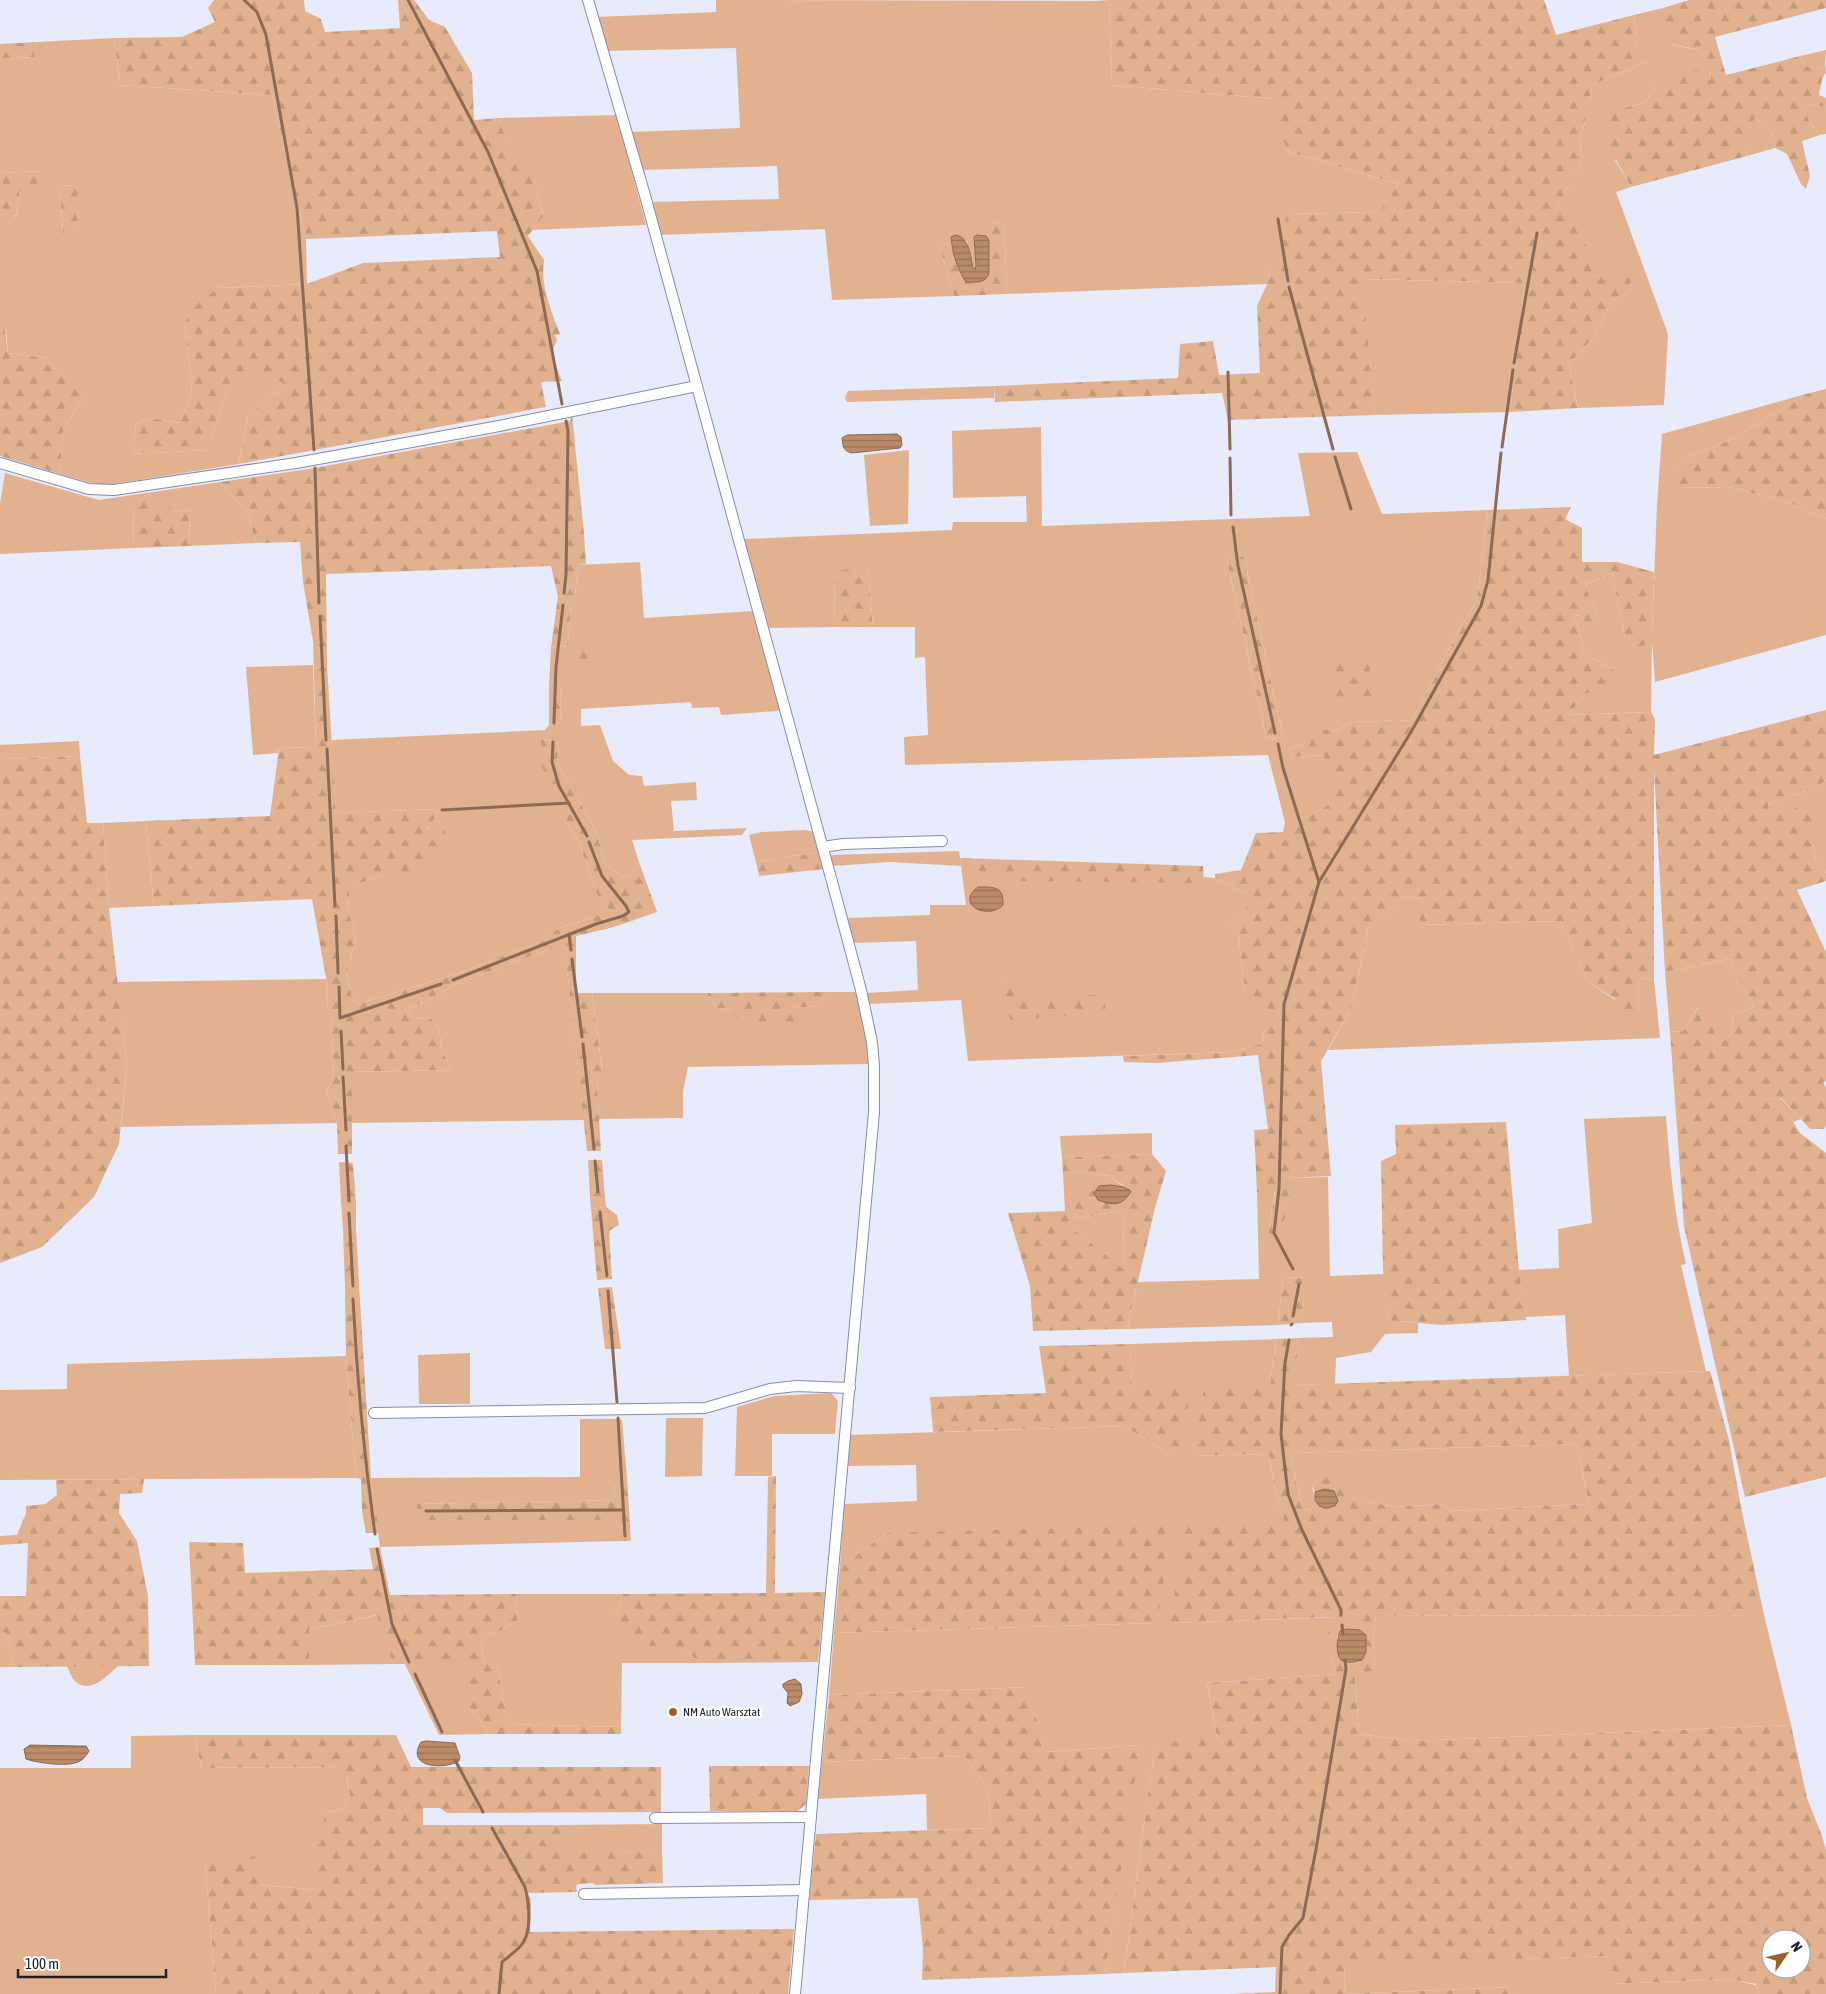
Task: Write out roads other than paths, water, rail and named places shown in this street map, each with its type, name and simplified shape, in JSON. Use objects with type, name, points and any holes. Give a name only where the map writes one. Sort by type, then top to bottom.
[{"type":"street","points":[[588,0],[644,192],[823,848],[861,990],[874,1060],[874,1112],[795,1994]]},
{"type":"street","points":[[0,463],[89,489],[114,490],[305,461],[513,424],[697,386]]},
{"type":"street","points":[[823,848],[843,844],[942,841]]},
{"type":"street","points":[[374,1413],[705,1408],[770,1389],[796,1386],[850,1388]]},
{"type":"street","points":[[655,1818],[811,1817]]},
{"type":"street","points":[[584,1894],[804,1890]]},
{"type":"waterway","points":[[244,0],[257,12],[266,35],[297,208],[314,450]]},
{"type":"waterway","points":[[408,0],[488,152],[537,271],[562,404]]},
{"type":"waterway","points":[[1278,219],[1288,281]]},
{"type":"waterway","points":[[1514,363],[1537,233]]},
{"type":"waterway","points":[[1289,287],[1333,449]]},
{"type":"waterway","points":[[1502,447],[1513,370]]},
{"type":"waterway","points":[[1228,372],[1230,449]]},
{"type":"waterway","points":[[564,593],[566,575],[568,431],[566,421]]},
{"type":"waterway","points":[[1293,1269],[1274,1233],[1279,1189],[1284,1004],[1319,882],[1411,732],[1481,606],[1488,580],[1501,453]]},
{"type":"waterway","points":[[1335,457],[1351,509]]},
{"type":"waterway","points":[[1230,458],[1231,515]]},
{"type":"waterway","points":[[315,468],[319,603]]},
{"type":"waterway","points":[[1233,527],[1238,566],[1275,733]]},
{"type":"waterway","points":[[554,723],[556,667],[563,605]]},
{"type":"waterway","points":[[320,616],[326,740]]},
{"type":"waterway","points":[[553,742],[552,762],[559,786],[587,836]]},
{"type":"waterway","points":[[1278,744],[1283,768],[1319,882]]},
{"type":"waterway","points":[[327,749],[335,906]]},
{"type":"waterway","points":[[442,810],[569,803]]},
{"type":"waterway","points":[[453,980],[596,924],[623,916],[629,912],[602,876],[589,842]]},
{"type":"waterway","points":[[336,916],[338,973]]},
{"type":"waterway","points":[[569,934],[571,950]]},
{"type":"waterway","points":[[572,959],[582,1037]]},
{"type":"waterway","points":[[339,987],[340,1018],[441,984]]},
{"type":"waterway","points":[[341,1031],[343,1069]]},
{"type":"waterway","points":[[583,1044],[594,1149]]},
{"type":"waterway","points":[[343,1077],[346,1130]]},
{"type":"waterway","points":[[346,1146],[349,1201]]},
{"type":"waterway","points":[[595,1161],[598,1192]]},
{"type":"waterway","points":[[600,1212],[607,1276]]},
{"type":"waterway","points":[[349,1213],[353,1286]]},
{"type":"waterway","points":[[1293,1316],[1299,1284]]},
{"type":"waterway","points":[[608,1291],[617,1402]]},
{"type":"waterway","points":[[353,1299],[361,1417],[375,1534]]},
{"type":"waterway","points":[[1289,1340],[1285,1363],[1281,1434],[1288,1494],[1302,1530],[1341,1610],[1341,1615]]},
{"type":"waterway","points":[[618,1418],[625,1536]]},
{"type":"waterway","points":[[426,1511],[623,1510]]},
{"type":"waterway","points":[[377,1549],[392,1624],[409,1662]]},
{"type":"waterway","points":[[1342,1625],[1343,1634]]},
{"type":"waterway","points":[[1280,1994],[1282,1947],[1303,1918],[1346,1669],[1345,1660]]},
{"type":"waterway","points":[[415,1674],[442,1732]]},
{"type":"waterway","points":[[455,1760],[483,1812]]},
{"type":"waterway","points":[[492,1828],[525,1887],[529,1916],[528,1931],[523,1943],[502,1962],[499,1994]]},
{"type":"place","name":"NM Auto Warsztat","points":[[673,1712]]}]
